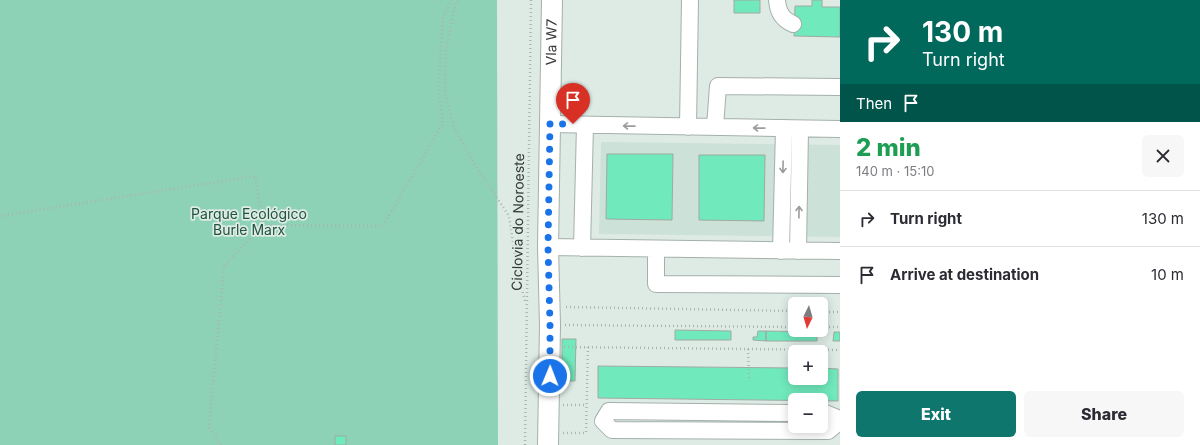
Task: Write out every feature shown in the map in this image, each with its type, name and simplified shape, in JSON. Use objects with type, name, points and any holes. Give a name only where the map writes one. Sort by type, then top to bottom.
[{"type":"main road","name":"Vla W7","points":[[548,439],[550,316],[548,247],[552,0]]},
{"type":"street","points":[[688,127],[690,0]]},
{"type":"street","points":[[777,0],[781,16],[786,21],[793,24]]},
{"type":"street","points":[[715,127],[718,86],[840,87]]},
{"type":"street","points":[[550,124],[840,129]]},
{"type":"street","points":[[582,248],[585,125]]},
{"type":"street","points":[[781,251],[784,128]]},
{"type":"street","points":[[798,251],[800,129]]},
{"type":"street","points":[[548,247],[840,251]]},
{"type":"street","points":[[656,249],[656,284],[840,285]]},
{"type":"street","points":[[788,413],[608,411],[603,421],[612,430],[788,431]]},
{"type":"street","points":[[828,414],[840,420],[828,431]]},
{"type":"path","points":[[221,445],[209,427],[224,266],[263,225],[383,226],[443,123],[438,88],[443,18],[451,0]]},
{"type":"path","points":[[458,0],[455,5],[446,50],[445,94],[455,130],[476,166],[509,216],[518,275],[526,305]]},
{"type":"path","name":"Ciclovia do Noroeste","points":[[526,445],[526,305],[531,0]]},
{"type":"path","points":[[0,216],[255,176],[263,225]]},
{"type":"path","points":[[550,316],[788,311]]},
{"type":"path","points":[[828,312],[840,312]]},
{"type":"path","points":[[550,316],[788,327]]},
{"type":"path","points":[[828,327],[840,327]]},
{"type":"path","points":[[550,346],[840,350]]},
{"type":"path","points":[[548,439],[586,433],[588,347]]},
{"type":"path","points":[[748,349],[749,378]]},
{"type":"path","points":[[549,405],[587,405]]},
{"type":"shaded area","points":[[601,142],[840,145],[840,237],[599,234]]},
{"type":"green space","name":"Parque Ecológico Burle Marx","points":[[0,0],[497,0],[498,445],[0,445]]},
{"type":"building","points":[[734,0],[760,0],[760,13],[734,13]]},
{"type":"building","points":[[812,0],[822,0],[822,7],[840,7],[840,37],[794,36],[795,6],[812,6]]},
{"type":"building","points":[[607,154],[673,154],[672,220],[606,219]]},
{"type":"building","points":[[699,155],[765,155],[764,221],[699,220]]},
{"type":"building","points":[[675,330],[731,331],[731,340],[675,340]]},
{"type":"building","points":[[758,331],[766,331],[766,341],[753,340],[753,337],[757,337]]},
{"type":"building","points":[[766,331],[788,331],[788,337],[817,337],[817,341],[766,341]]},
{"type":"building","points":[[834,332],[840,332],[840,341],[833,341]]},
{"type":"building","points":[[562,339],[576,339],[575,381],[562,381]]},
{"type":"building","points":[[598,366],[788,368],[788,385],[828,385],[828,368],[838,369],[838,401],[828,401],[828,393],[788,393],[788,400],[598,398]]},
{"type":"building","points":[[335,436],[346,436],[346,445],[335,445]]},
{"type":"route","points":[[550,376],[548,247],[550,124],[573,124]]}]
